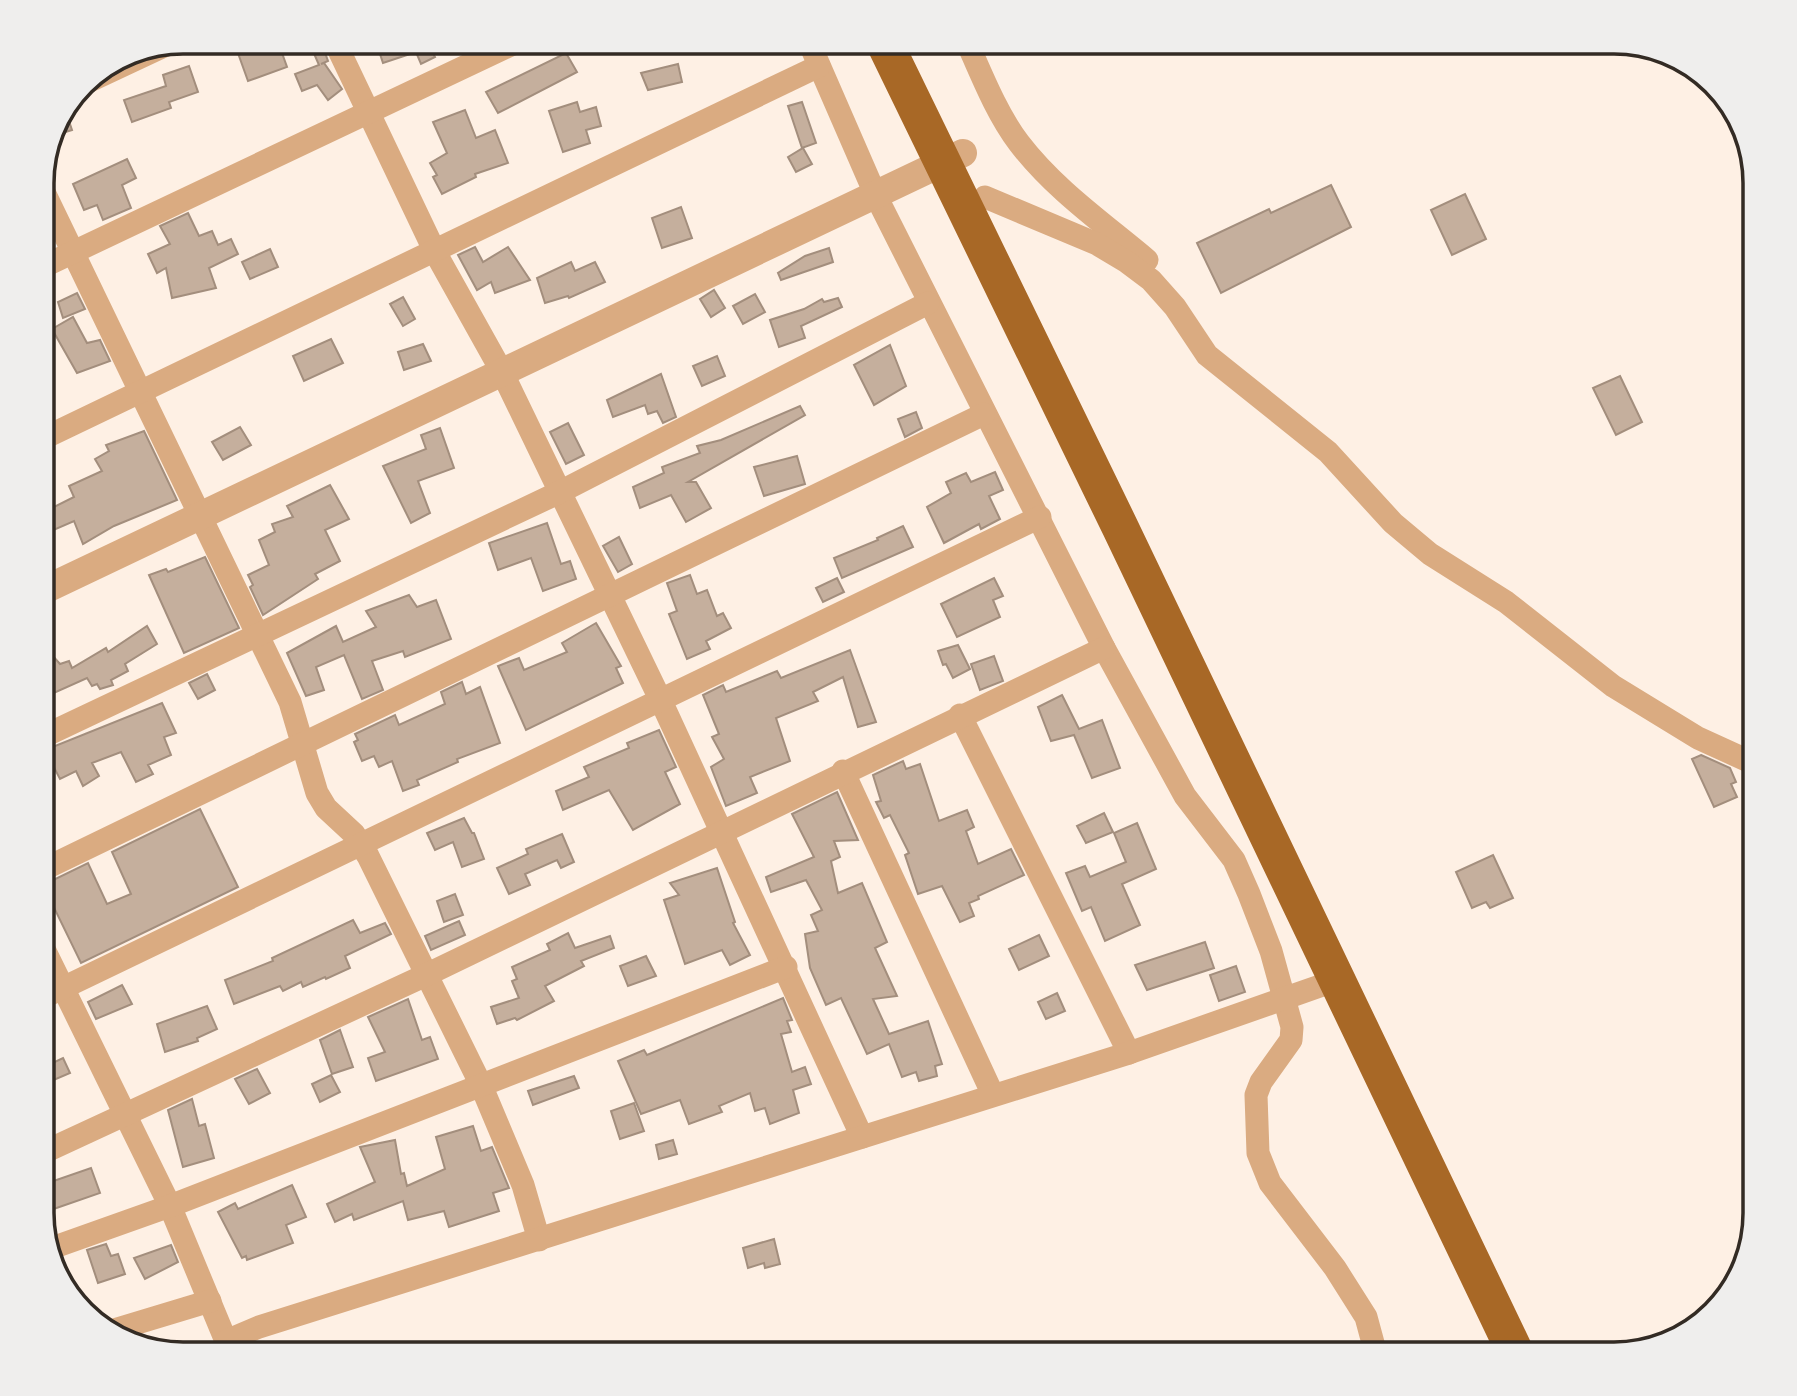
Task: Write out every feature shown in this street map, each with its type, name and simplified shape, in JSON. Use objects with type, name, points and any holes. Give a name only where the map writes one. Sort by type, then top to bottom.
[{"type":"highway","points":[[914,54],[953,158],[1337,980],[1510,1342]]},
{"type":"highway","points":[[891,55],[953,158],[985,197],[1535,1342]]},
{"type":"street","points":[[973,54],[1004,119],[1019,142],[1072,198],[1149,262],[1168,286],[1175,307]]},
{"type":"street","points":[[341,55],[435,251],[502,372],[558,493],[662,701],[862,1137]]},
{"type":"street","points":[[55,261],[489,55]]},
{"type":"street","points":[[814,55],[876,196],[1104,648],[1185,796],[1234,860],[1266,939],[1292,1027],[1290,1040],[1261,1082],[1256,1095],[1258,1153],[1270,1183],[1335,1268],[1366,1317],[1373,1342]]},
{"type":"street","points":[[55,433],[819,66]]},
{"type":"street","points":[[55,585],[953,158]]},
{"type":"street","points":[[985,197],[1097,244],[1151,281],[1175,307],[1208,355],[1319,444],[1393,523],[1430,554],[1506,602],[1613,685],[1698,738],[1743,759]]},
{"type":"street","points":[[55,214],[290,702],[317,793],[326,807],[361,843],[481,1085],[523,1185],[538,1240]]},
{"type":"street","points":[[55,731],[558,493],[929,303]]},
{"type":"street","points":[[55,864],[984,414]]},
{"type":"street","points":[[55,992],[1040,517]]},
{"type":"street","points":[[55,1147],[426,975],[843,771],[1104,648]]},
{"type":"street","points":[[960,715],[1129,1053]]},
{"type":"street","points":[[843,771],[993,1096]]},
{"type":"street","points":[[59,1246],[170,1206],[786,967]]},
{"type":"street","points":[[55,969],[170,1206],[210,1301],[222,1342]]},
{"type":"street","points":[[234,1342],[259,1327],[1129,1053],[1337,980]]},
{"type":"street","points":[[125,1328],[210,1301]]},
{"type":"building","points":[[239,55],[283,55],[287,67],[248,81]]},
{"type":"building","points":[[315,55],[326,55],[328,61],[321,64],[324,63],[342,89],[328,100],[317,85],[302,91],[295,74],[319,65]]},
{"type":"building","points":[[380,55],[407,55],[383,63]]},
{"type":"building","points":[[417,55],[434,55],[435,57],[421,64]]},
{"type":"building","points":[[562,55],[567,55],[577,72],[498,113],[486,92]]},
{"type":"building","points":[[678,64],[682,82],[648,90],[641,73]]},
{"type":"building","points":[[189,66],[198,92],[169,102],[171,108],[132,122],[124,100],[166,86],[163,75]]},
{"type":"building","points":[[577,102],[580,112],[596,107],[601,126],[586,130],[590,143],[563,152],[549,111]]},
{"type":"building","points":[[802,102],[816,143],[802,148],[788,106]]},
{"type":"building","points":[[465,110],[476,138],[495,130],[508,163],[475,174],[476,177],[442,194],[433,177],[437,175],[430,163],[447,153],[433,122]]},
{"type":"building","points":[[803,148],[812,164],[796,172],[788,157]]},
{"type":"building","points":[[127,159],[136,178],[122,185],[131,208],[103,220],[97,205],[84,210],[73,184]]},
{"type":"building","points":[[1331,185],[1351,227],[1221,293],[1197,243],[1269,209],[1271,213]]},
{"type":"building","points":[[1465,194],[1486,239],[1452,255],[1431,210]]},
{"type":"building","points":[[681,207],[692,238],[662,248],[652,218]]},
{"type":"building","points":[[188,213],[199,236],[212,231],[218,245],[231,239],[238,254],[209,268],[216,288],[172,298],[166,268],[157,273],[148,254],[170,244],[160,226]]},
{"type":"building","points":[[475,247],[483,262],[508,247],[530,280],[495,293],[491,282],[477,290],[458,255]]},
{"type":"building","points":[[829,248],[833,262],[781,280],[778,273],[805,256]]},
{"type":"building","points":[[270,249],[278,267],[250,279],[242,262]]},
{"type":"building","points":[[571,262],[575,271],[595,262],[605,282],[569,298],[568,296],[545,303],[537,278]]},
{"type":"building","points":[[714,290],[725,308],[711,317],[700,299]]},
{"type":"building","points":[[77,293],[85,309],[63,318],[58,302]]},
{"type":"building","points":[[755,294],[765,312],[743,324],[733,306]]},
{"type":"building","points":[[403,297],[415,319],[403,326],[390,304]]},
{"type":"building","points":[[838,298],[842,307],[801,326],[805,338],[779,347],[770,320],[804,309],[822,299],[824,302]]},
{"type":"building","points":[[73,317],[87,343],[100,340],[110,361],[77,373],[55,334],[55,327]]},
{"type":"building","points":[[331,339],[343,363],[304,381],[293,356]]},
{"type":"building","points":[[423,344],[431,361],[404,370],[398,352]]},
{"type":"building","points":[[890,345],[906,386],[874,405],[854,365]]},
{"type":"building","points":[[717,356],[725,376],[702,386],[693,366]]},
{"type":"building","points":[[661,374],[676,417],[663,423],[657,411],[648,414],[645,405],[613,417],[607,400]]},
{"type":"building","points":[[1620,376],[1642,422],[1616,435],[1593,388]]},
{"type":"building","points":[[800,406],[805,415],[688,482],[696,482],[711,508],[686,522],[671,495],[640,508],[633,487],[664,473],[662,467],[700,453],[697,446],[721,440]]},
{"type":"building","points":[[916,412],[922,428],[905,437],[898,419]]},
{"type":"building","points":[[568,423],[584,455],[566,464],[550,432]]},
{"type":"building","points":[[240,427],[251,445],[223,460],[212,442]]},
{"type":"building","points":[[440,428],[454,468],[418,481],[430,513],[411,523],[383,466],[426,449],[421,435]]},
{"type":"building","points":[[144,431],[177,500],[114,526],[83,544],[74,521],[55,529],[55,506],[74,497],[69,486],[102,471],[95,459],[109,451],[106,445]]},
{"type":"building","points":[[797,456],[805,484],[764,496],[754,467]]},
{"type":"building","points":[[995,472],[1003,490],[989,496],[1000,519],[981,529],[979,524],[944,543],[927,507],[951,493],[946,482],[966,473],[971,482]]},
{"type":"building","points":[[330,485],[349,519],[325,530],[340,561],[315,574],[318,579],[263,615],[250,587],[253,585],[248,575],[269,565],[259,540],[275,532],[272,524],[293,517],[287,506]]},
{"type":"building","points":[[547,523],[561,564],[570,561],[576,579],[543,591],[531,558],[498,570],[489,543]]},
{"type":"building","points":[[903,526],[913,547],[842,578],[834,558],[878,540],[877,538]]},
{"type":"building","points":[[619,537],[632,564],[618,572],[603,546]]},
{"type":"building","points":[[205,557],[239,628],[184,653],[149,575],[166,569],[168,572]]},
{"type":"building","points":[[690,575],[697,594],[707,590],[717,616],[723,613],[731,628],[706,641],[710,649],[687,659],[669,614],[677,611],[667,583]]},
{"type":"building","points":[[837,578],[844,592],[823,602],[816,588]]},
{"type":"building","points":[[994,578],[1003,596],[993,600],[1000,617],[957,637],[941,604]]},
{"type":"building","points":[[409,595],[417,607],[436,600],[451,639],[405,657],[403,651],[372,661],[383,690],[362,699],[344,655],[316,667],[324,690],[306,696],[287,653],[336,626],[343,642],[376,627],[366,611]]},
{"type":"building","points":[[596,623],[621,666],[616,668],[623,683],[526,730],[498,666],[519,658],[524,670],[567,652],[562,643]]},
{"type":"building","points":[[147,626],[157,644],[125,664],[128,671],[111,680],[113,685],[100,689],[97,684],[92,686],[87,678],[55,692],[55,658],[60,664],[69,661],[72,668],[106,648],[108,652]]},
{"type":"building","points":[[958,645],[970,669],[953,678],[946,664],[943,665],[938,651]]},
{"type":"building","points":[[850,650],[876,722],[858,727],[843,677],[813,692],[818,701],[776,718],[790,761],[750,777],[757,793],[726,806],[711,767],[724,759],[712,737],[719,734],[703,695],[723,685],[726,692],[777,671],[781,678]]},
{"type":"building","points":[[994,656],[1003,681],[980,690],[971,664]]},
{"type":"building","points":[[207,674],[215,690],[198,699],[189,683]]},
{"type":"building","points":[[462,682],[466,694],[480,687],[500,743],[457,759],[458,762],[417,780],[419,785],[403,791],[392,761],[379,767],[374,756],[362,761],[354,742],[358,740],[355,734],[395,715],[399,725],[445,704],[441,692]]},
{"type":"building","points":[[1062,695],[1079,729],[1102,720],[1120,768],[1092,778],[1074,735],[1051,741],[1038,707]]},
{"type":"building","points":[[162,703],[176,733],[164,737],[171,755],[148,765],[153,774],[136,782],[121,752],[92,763],[99,776],[83,786],[76,771],[60,779],[55,769],[55,746]]},
{"type":"building","points":[[659,730],[676,767],[665,772],[680,804],[633,830],[609,790],[563,810],[556,791],[589,777],[584,767],[629,748],[627,743]]},
{"type":"building","points":[[1701,755],[1730,768],[1736,782],[1731,784],[1737,797],[1714,807],[1692,759]]},
{"type":"building","points":[[903,761],[906,769],[920,764],[939,821],[967,810],[974,827],[966,831],[978,864],[1011,849],[1024,875],[978,896],[979,899],[969,903],[974,916],[960,922],[942,886],[918,894],[905,855],[909,853],[890,815],[884,818],[876,802],[881,801],[873,775]]},
{"type":"building","points":[[837,792],[858,840],[834,841],[840,857],[831,861],[838,893],[862,883],[887,942],[875,948],[897,996],[873,999],[889,1034],[928,1021],[942,1064],[935,1066],[937,1076],[919,1081],[916,1072],[902,1077],[889,1044],[867,1054],[841,998],[826,1005],[810,968],[805,934],[818,931],[811,915],[822,910],[806,880],[771,892],[766,877],[814,857],[792,814]]},
{"type":"building","points":[[200,809],[238,887],[81,963],[55,910],[55,879],[88,863],[107,904],[131,894],[112,852]]},
{"type":"building","points":[[1104,813],[1113,832],[1086,843],[1077,826]]},
{"type":"building","points":[[464,818],[474,833],[484,859],[462,867],[453,842],[435,850],[427,833]]},
{"type":"building","points":[[1137,823],[1156,869],[1122,884],[1140,925],[1105,941],[1091,907],[1082,911],[1066,873],[1085,866],[1090,877],[1126,862],[1114,833]]},
{"type":"building","points":[[562,834],[574,862],[561,868],[557,860],[525,874],[530,885],[509,894],[497,868],[528,854],[526,849]]},
{"type":"building","points":[[1493,855],[1513,898],[1490,908],[1486,902],[1472,908],[1456,872]]},
{"type":"building","points":[[717,868],[735,922],[733,923],[750,955],[730,965],[722,950],[685,964],[664,900],[679,895],[670,883]]},
{"type":"building","points":[[455,894],[463,915],[444,922],[437,901]]},
{"type":"building","points":[[353,920],[360,933],[385,923],[391,934],[345,956],[350,968],[326,979],[325,977],[303,987],[301,982],[283,991],[280,986],[234,1004],[225,980],[273,961],[272,958]]},
{"type":"building","points":[[459,921],[465,935],[431,950],[425,936]]},
{"type":"building","points":[[568,933],[575,948],[610,936],[614,948],[581,961],[584,966],[545,986],[554,1001],[517,1020],[515,1018],[497,1024],[491,1007],[519,998],[512,981],[517,979],[512,967],[550,950],[547,944]]},
{"type":"building","points":[[1039,935],[1049,956],[1019,970],[1009,949]]},
{"type":"building","points":[[1205,942],[1214,968],[1147,990],[1135,965]]},
{"type":"building","points":[[646,956],[656,976],[628,986],[620,966]]},
{"type":"building","points":[[1236,966],[1245,992],[1219,1001],[1210,975]]},
{"type":"building","points":[[122,985],[132,1004],[96,1019],[88,1002]]},
{"type":"building","points":[[1057,993],[1065,1011],[1046,1019],[1038,1002]]},
{"type":"building","points":[[783,998],[792,1020],[787,1021],[791,1032],[781,1034],[792,1072],[805,1067],[811,1084],[793,1090],[799,1113],[770,1124],[765,1108],[755,1111],[750,1093],[719,1106],[722,1112],[689,1124],[680,1100],[641,1114],[618,1061],[644,1050],[647,1055]]},
{"type":"building","points":[[408,999],[422,1040],[430,1037],[438,1059],[376,1081],[368,1058],[385,1052],[368,1017]]},
{"type":"building","points":[[207,1006],[217,1029],[197,1038],[198,1041],[165,1052],[157,1024]]},
{"type":"building","points":[[340,1030],[353,1067],[332,1074],[320,1040]]},
{"type":"building","points":[[63,1058],[70,1073],[55,1079],[55,1062]]},
{"type":"building","points":[[257,1069],[270,1093],[249,1104],[235,1079]]},
{"type":"building","points":[[331,1075],[340,1092],[320,1102],[312,1084]]},
{"type":"building","points":[[574,1076],[579,1088],[533,1105],[528,1091]]},
{"type":"building","points":[[192,1099],[199,1126],[205,1124],[214,1158],[183,1167],[168,1110]]},
{"type":"building","points":[[634,1103],[644,1131],[620,1139],[611,1111]]},
{"type":"building","points":[[473,1126],[481,1151],[492,1147],[509,1188],[493,1193],[499,1211],[449,1227],[444,1211],[408,1220],[403,1201],[354,1220],[352,1214],[335,1222],[327,1204],[375,1182],[360,1147],[395,1140],[401,1174],[404,1173],[407,1186],[445,1169],[436,1137]]},
{"type":"building","points":[[673,1140],[677,1154],[659,1159],[656,1145]]},
{"type":"building","points":[[91,1168],[100,1193],[55,1209],[55,1180]]},
{"type":"building","points":[[292,1185],[306,1217],[286,1225],[293,1243],[247,1260],[246,1256],[242,1258],[218,1212],[235,1203],[238,1209]]},
{"type":"building","points":[[774,1239],[780,1264],[765,1268],[764,1263],[748,1268],[743,1248]]},
{"type":"building","points":[[106,1244],[111,1256],[118,1254],[125,1274],[98,1283],[87,1250]]},
{"type":"building","points":[[171,1245],[178,1262],[145,1279],[134,1258]]}]
